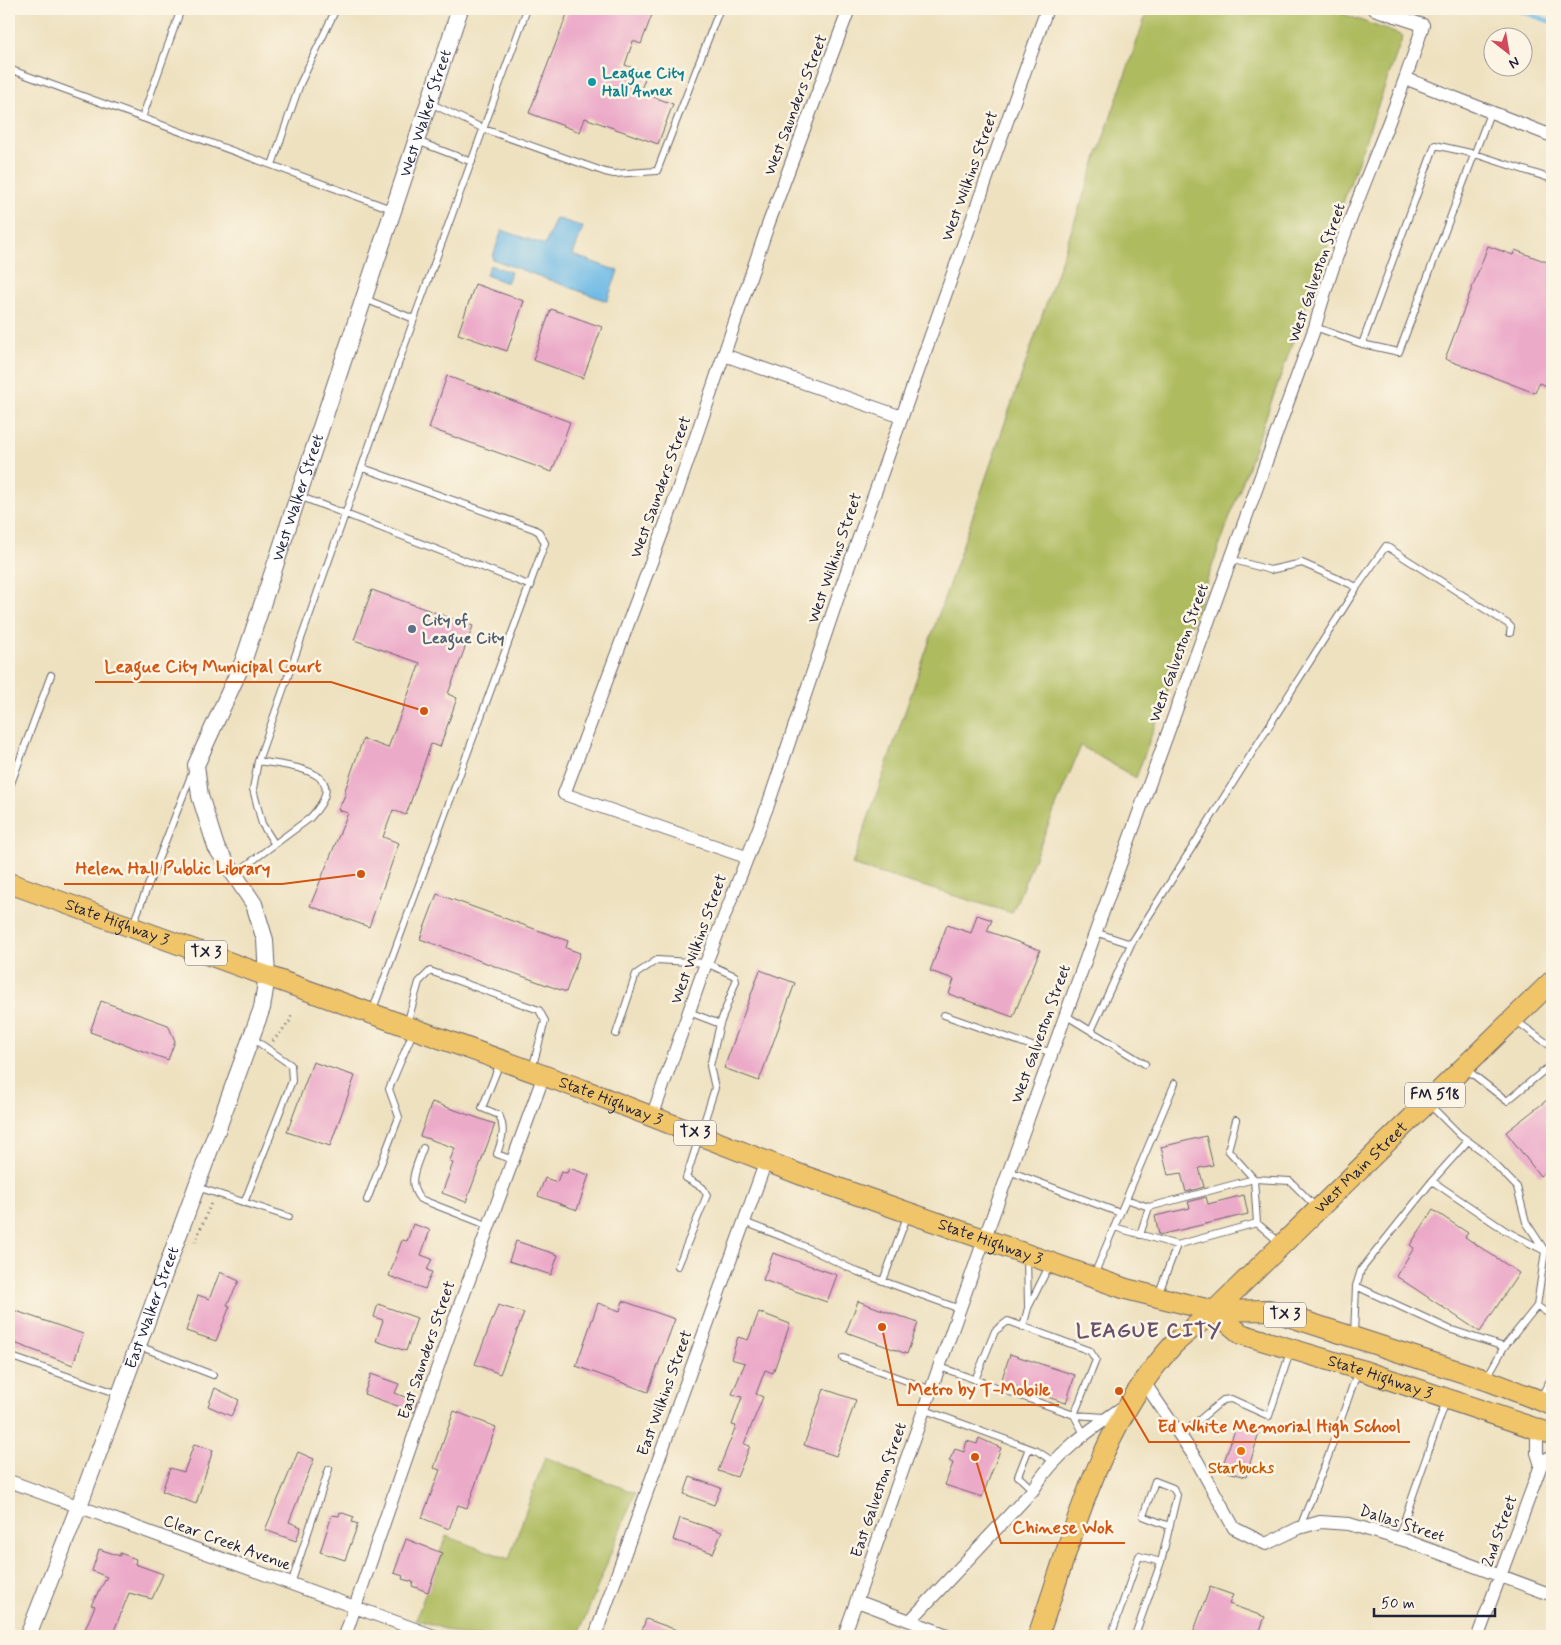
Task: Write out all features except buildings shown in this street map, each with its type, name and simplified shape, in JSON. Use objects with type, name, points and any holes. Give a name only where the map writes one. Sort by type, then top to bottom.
[{"type":"main road","name":"State Highway 3","points":[[9,883],[538,1073],[766,1161],[984,1240],[1158,1297],[1214,1311],[1269,1310],[1486,1380],[1547,1403]]},
{"type":"main road","name":"West Main Street","points":[[1214,1311],[1552,981]]},
{"type":"main road","name":"State Highway 3","points":[[1214,1311],[1241,1334],[1358,1369],[1545,1431]]},
{"type":"main road","name":"FM 518","points":[[1039,1636],[1096,1468],[1130,1402],[1174,1344],[1214,1311]]},
{"type":"street","name":"West Walker Street","points":[[196,765],[243,662],[395,210],[460,9]]},
{"type":"street","name":"West Saunders Street","points":[[746,858],[564,794],[674,504],[768,225],[849,9]]},
{"type":"street","name":"West Wilkins Street","points":[[652,1116],[706,963],[768,804],[1046,9]]},
{"type":"street","name":"West Galveston Street","points":[[984,1240],[1315,327],[1327,283],[1407,79],[1424,25],[1374,9]]},
{"type":"street","points":[[1407,79],[1552,136]]},
{"type":"street","points":[[724,355],[902,417]]},
{"type":"street","points":[[196,765],[200,796],[208,827],[216,847],[236,873],[254,904],[265,940],[267,976]]},
{"type":"street","name":"East Walker Street","points":[[28,1636],[79,1506],[262,1008],[267,976]]},
{"type":"street","name":"East Saunders Street","points":[[345,1636],[513,1160],[538,1073]]},
{"type":"street","name":"East Wilkins Street","points":[[595,1636],[766,1161]]},
{"type":"street","name":"East Galveston Street","points":[[844,1636],[984,1240]]},
{"type":"street","name":"Dallas Street","points":[[1144,1382],[1196,1460],[1234,1528],[1266,1544],[1299,1528],[1320,1522],[1349,1524],[1398,1538],[1552,1595]]},
{"type":"street","points":[[1547,1403],[1552,1383]]},
{"type":"street","points":[[910,1621],[1033,1490],[1049,1466],[1084,1434],[1130,1402]]},
{"type":"street","points":[[1545,1431],[1536,1453],[1541,1465],[1552,1456]]},
{"type":"street","name":"2nd Street","points":[[1478,1636],[1541,1465]]},
{"type":"street","name":"Clear Creek Avenue","points":[[9,1481],[434,1636]]},
{"type":"street","points":[[857,1602],[950,1636]]},
{"type":"lane","points":[[9,17],[12,9]]},
{"type":"lane","points":[[142,118],[181,9]]},
{"type":"lane","points":[[272,165],[300,84],[336,9]]},
{"type":"lane","points":[[274,843],[262,824],[252,789],[258,761],[414,319],[528,9]]},
{"type":"lane","points":[[430,103],[484,129],[605,172],[614,174],[657,171],[719,10],[711,9]]},
{"type":"lane","points":[[9,69],[395,210]]},
{"type":"lane","points":[[1315,327],[1362,344],[1399,352],[1490,113]]},
{"type":"lane","points":[[417,141],[472,162]]},
{"type":"lane","points":[[1362,344],[1435,145],[1475,154],[1552,179]]},
{"type":"lane","points":[[365,299],[414,319]]},
{"type":"lane","points":[[362,468],[540,532],[544,537],[545,548],[371,1013]]},
{"type":"lane","points":[[298,496],[531,586]]},
{"type":"lane","points":[[1091,1031],[1131,944],[1357,588],[1386,546],[1508,624],[1511,627],[1510,633]]},
{"type":"lane","points":[[1230,559],[1270,570],[1302,563],[1357,588]]},
{"type":"lane","points":[[9,789],[51,675]]},
{"type":"lane","points":[[236,873],[310,818],[320,808],[325,794],[325,783],[319,775],[309,770],[258,761]]},
{"type":"lane","points":[[132,927],[196,765]]},
{"type":"lane","points":[[1095,932],[1131,944]]},
{"type":"lane","points":[[616,1034],[636,974],[657,960],[706,963],[735,976],[736,981],[720,1024],[710,1066],[715,1088],[686,1178],[703,1188],[707,1195],[678,1266]]},
{"type":"lane","points":[[367,1200],[399,1117],[389,1089],[410,1027],[419,982],[430,971],[539,1010],[545,1021],[538,1073]]},
{"type":"lane","points":[[689,1012],[720,1024]]},
{"type":"lane","points":[[944,1015],[1052,1053]]},
{"type":"lane","points":[[1065,1015],[1145,1064]]},
{"type":"lane","points":[[1514,1018],[1552,1048]]},
{"type":"lane","points":[[244,1202],[292,1081],[291,1065],[284,1058],[251,1037]]},
{"type":"lane","points":[[501,1060],[482,1108],[498,1114],[503,1123],[504,1133],[497,1154],[513,1160]]},
{"type":"lane","points":[[1464,1067],[1507,1101],[1552,1064]]},
{"type":"lane","points":[[1094,1277],[1175,1083]]},
{"type":"lane","points":[[1428,1103],[1468,1141],[1482,1151],[1517,1187],[1526,1222],[1545,1252],[1536,1306],[1504,1346],[1486,1380]]},
{"type":"lane","points":[[1236,1120],[1228,1150],[1254,1179],[1256,1223],[1282,1245]]},
{"type":"lane","points":[[1354,1337],[1356,1286],[1361,1270],[1432,1181],[1468,1141]]},
{"type":"lane","points":[[423,1148],[411,1182],[414,1191],[420,1198],[489,1226]]},
{"type":"lane","points":[[1009,1172],[1120,1213]]},
{"type":"lane","points":[[1126,1199],[1149,1207],[1254,1179],[1290,1181],[1318,1210]]},
{"type":"lane","points":[[1432,1181],[1506,1231],[1545,1252]]},
{"type":"lane","points":[[195,1186],[289,1217]]},
{"type":"lane","points":[[1140,1235],[1149,1207]]},
{"type":"lane","points":[[883,1281],[908,1213]]},
{"type":"lane","points":[[744,1222],[793,1241],[858,1272],[960,1309]]},
{"type":"lane","points":[[1114,1228],[1177,1245],[1256,1223]]},
{"type":"lane","points":[[1158,1297],[1177,1245]]},
{"type":"lane","points":[[1027,1254],[1028,1308]]},
{"type":"lane","points":[[1023,1327],[1028,1308],[1050,1262]]},
{"type":"lane","points":[[1356,1286],[1449,1329],[1504,1346]]},
{"type":"lane","points":[[1536,1306],[1552,1316]]},
{"type":"lane","points":[[975,1380],[995,1331],[1008,1322],[1090,1351],[1096,1360],[1074,1415],[1084,1434]]},
{"type":"lane","points":[[137,1346],[213,1375]]},
{"type":"lane","points":[[1180,1436],[1223,1400],[1231,1399],[1269,1416],[1291,1349]]},
{"type":"lane","points":[[9,1356],[120,1394]]},
{"type":"lane","points":[[844,1358],[932,1390]]},
{"type":"lane","points":[[940,1367],[1074,1415],[1108,1417]]},
{"type":"lane","points":[[1299,1528],[1328,1457],[1358,1369]]},
{"type":"lane","points":[[1398,1538],[1447,1398]]},
{"type":"lane","points":[[925,1410],[1029,1448],[1049,1466]]},
{"type":"lane","points":[[1029,1448],[1018,1476],[1033,1490]]},
{"type":"lane","points":[[291,1584],[329,1469]]},
{"type":"lane","points":[[1135,1635],[1161,1562],[1177,1495],[1173,1488],[1155,1481],[1143,1516],[1169,1526]]},
{"type":"lane","points":[[1111,1636],[1138,1556],[1161,1562]]},
{"type":"green space","points":[[1148,9],[1330,9],[1403,36],[1136,778],[1081,746],[1012,913],[852,865]]},
{"type":"green space","points":[[545,1457],[635,1493],[578,1636],[464,1636],[416,1619],[446,1536],[509,1559]]},
{"type":"water","points":[[556,218],[583,227],[573,255],[618,271],[607,301],[492,259],[502,230],[545,245]]},
{"type":"water","points":[[490,265],[511,272],[507,283],[486,275]]},
{"type":"waterway","points":[[1515,9],[1552,22]]},
{"type":"place","name":"League City Hall Annex","points":[[592,82]]},
{"type":"place","name":"City of League City","points":[[412,629]]},
{"type":"place","name":"League City Municipal Court","points":[[424,711]]},
{"type":"place","name":"Helen Hall Public Library","points":[[361,874]]},
{"type":"place","name":"Metro by T-Mobile","points":[[882,1327]]},
{"type":"place","name":"Ed White Memorial High School","points":[[1119,1391]]},
{"type":"place","name":"Starbucks","points":[[1241,1451]]},
{"type":"place","name":"Chinese Wok","points":[[975,1457]]},
{"type":"district","name":"LEAGUE CITY","points":[[1149,1331]]}]
